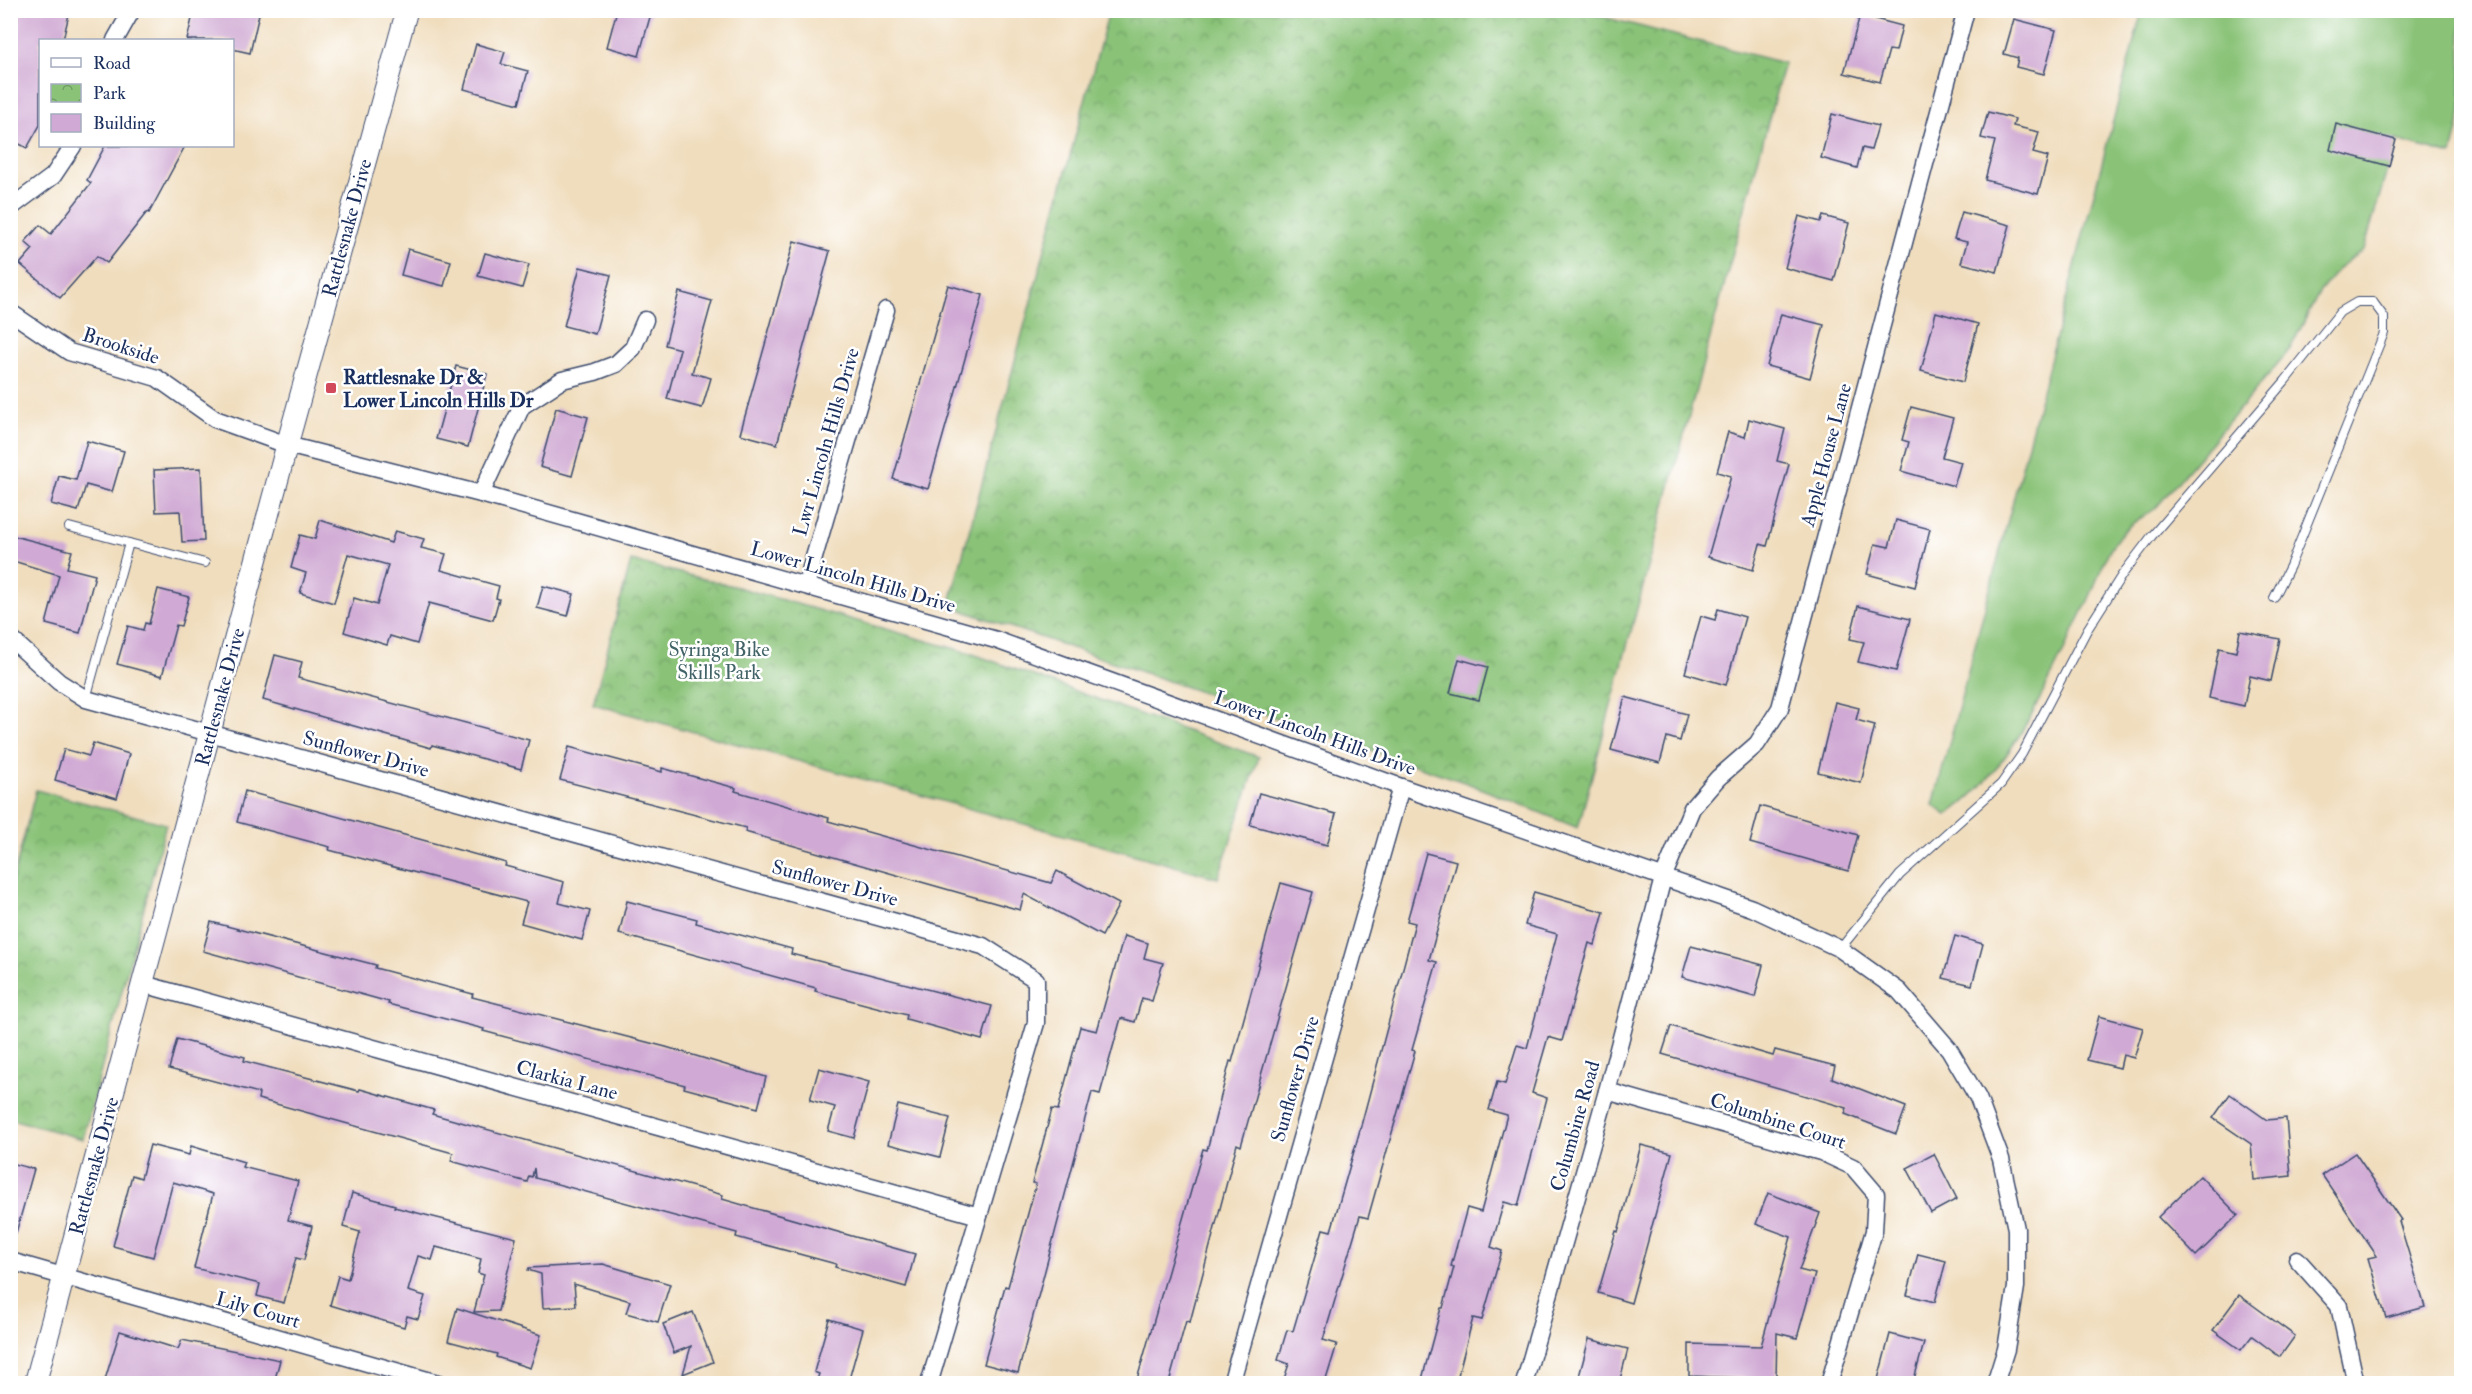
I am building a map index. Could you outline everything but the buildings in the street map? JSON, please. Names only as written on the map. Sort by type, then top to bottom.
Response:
[{"type":"street","points":[[117,39],[132,10]]},
{"type":"street","name":"Rattlesnake Drive","points":[[35,1383],[406,10]]},
{"type":"street","name":"Apple House Lane","points":[[1663,878],[1692,807],[1718,777],[1757,744],[1780,708],[1966,10]]},
{"type":"street","points":[[10,208],[53,176],[72,147]]},
{"type":"street","name":"Lwr Lincoln Hills Drive","points":[[806,585],[886,310]]},
{"type":"street","name":"Brookside","points":[[10,312],[69,352],[157,378],[215,419],[287,445]]},
{"type":"street","points":[[481,494],[522,406],[562,380],[595,372],[615,364],[633,348],[645,320]]},
{"type":"street","name":"Lower Lincoln Hills Drive","points":[[287,445],[481,494],[996,640],[1401,787],[1752,908],[1840,949],[1899,991],[1949,1049],[1978,1098],[2001,1159],[2016,1229],[2016,1287],[2006,1349],[1995,1383]]},
{"type":"street","points":[[10,638],[59,682],[86,699],[210,733]]},
{"type":"street","name":"Sunflower Drive","points":[[210,733],[982,946],[1036,980],[1036,1023],[929,1383]]},
{"type":"street","name":"Sunflower Drive","points":[[1231,1383],[1401,787]]},
{"type":"street","name":"Columbine Road","points":[[1524,1383],[1607,1091],[1663,878]]},
{"type":"street","name":"Clarkia Lane","points":[[143,984],[979,1216]]},
{"type":"street","name":"Columbine Court","points":[[1607,1091],[1821,1152],[1853,1167],[1876,1194],[1874,1231],[1829,1383]]},
{"type":"street","points":[[2297,1259],[2339,1306],[2356,1383]]},
{"type":"street","name":"Lily Court","points":[[10,1261],[441,1383]]},
{"type":"lane","points":[[1840,949],[1900,875],[2001,784],[2022,754],[2086,630],[2122,575],[2151,537],[2285,381],[2340,312],[2357,302],[2373,302],[2384,316],[2384,333],[2290,566],[2274,598]]},
{"type":"lane","points":[[69,527],[205,563]]},
{"type":"lane","points":[[86,699],[129,543]]},
{"type":"green space","points":[[1109,11],[1580,11],[1784,63],[1578,828],[1467,783],[949,606]]},
{"type":"green space","points":[[2142,11],[2461,11],[2461,116],[2452,155],[2396,140],[2364,249],[2339,268],[2319,293],[2290,349],[2155,509],[2128,527],[2115,542],[2045,690],[2012,747],[1992,774],[1971,796],[1947,815],[1933,805]]},
{"type":"green space","name":"Syringa Bike Skills Park","points":[[631,561],[737,587],[970,653],[1259,757],[1218,878],[593,704]]},
{"type":"green space","points":[[36,790],[166,824],[83,1139],[11,1119],[11,886]]},
{"type":"place","name":"Rattlesnake Dr & Lower Lincoln Hills Dr","points":[[331,388]]}]
